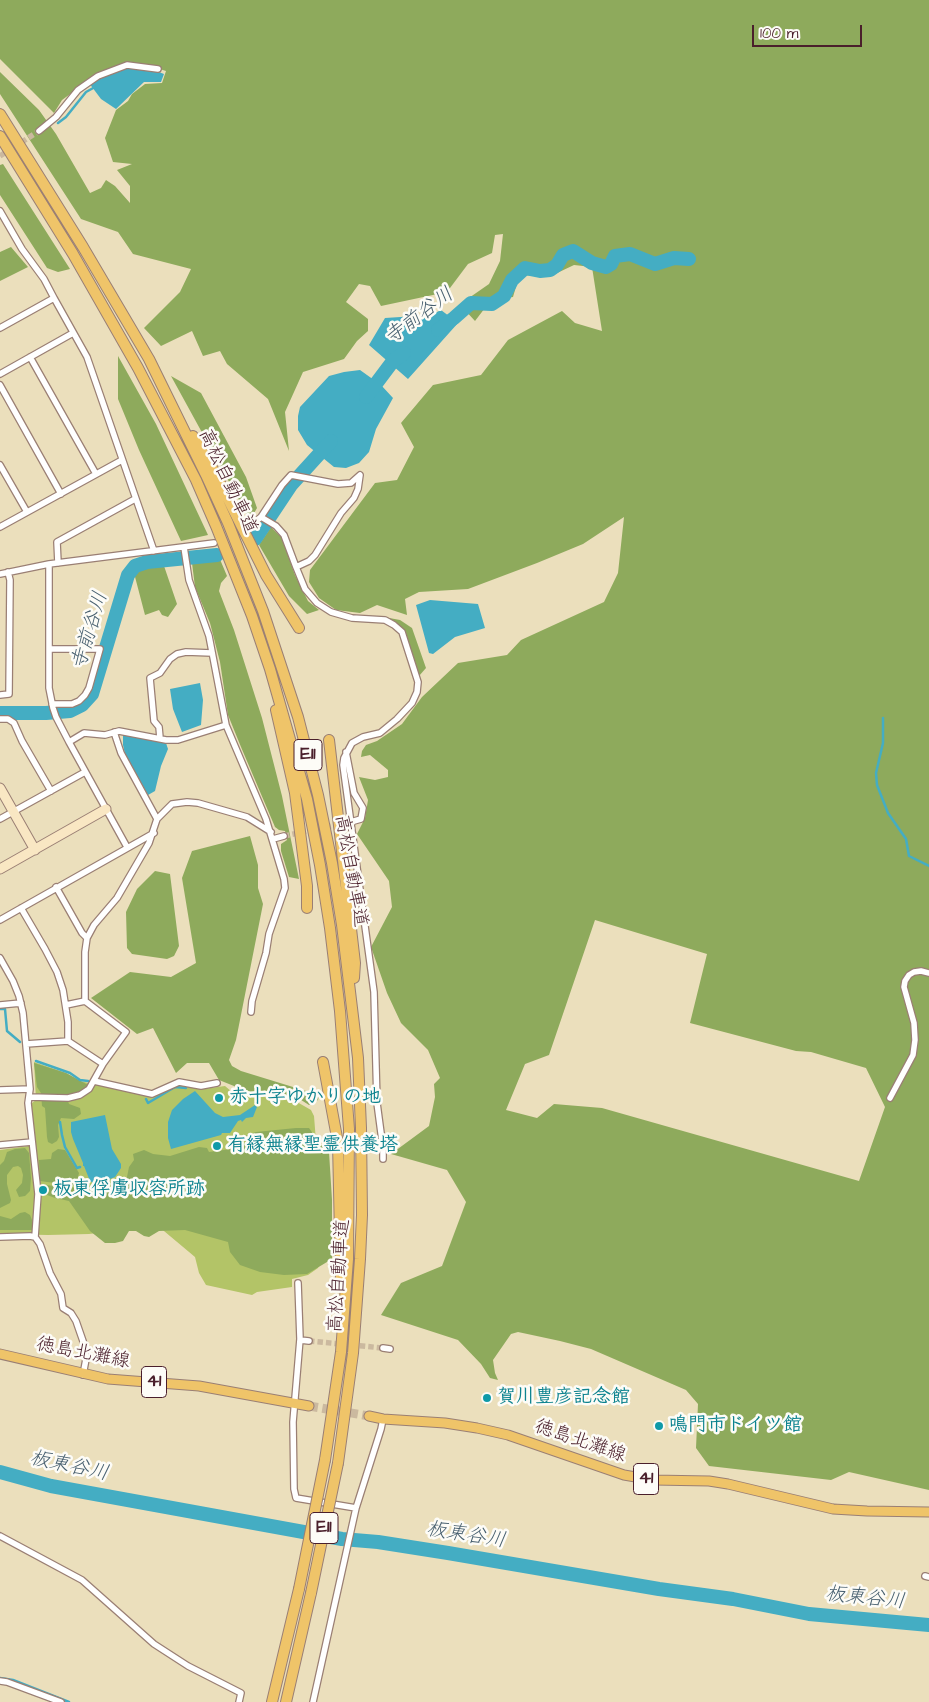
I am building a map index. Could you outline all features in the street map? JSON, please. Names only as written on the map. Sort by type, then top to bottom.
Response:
[{"type":"highway","name":"高松自動車道","points":[[0,114],[83,247],[149,359],[228,522],[264,611],[298,717],[318,795],[340,907],[358,1058],[360,1118],[362,1215],[353,1353],[338,1463],[286,1702]]},
{"type":"highway","name":"高松自動車道","points":[[0,136],[72,254],[138,368],[196,480],[236,571],[270,669],[307,799],[320,865],[340,1010],[349,1130],[348,1259],[341,1352],[325,1460],[299,1589],[272,1702]]},
{"type":"highway","points":[[149,359],[214,471],[266,575],[299,628]]},
{"type":"highway","points":[[270,669],[279,728],[295,793],[307,886],[307,908]]},
{"type":"highway","points":[[329,740],[355,963],[353,1009]]},
{"type":"highway","points":[[323,1062],[338,1143],[341,1352]]},
{"type":"main road","name":"徳島北灘線","points":[[0,1354],[83,1375],[108,1379],[199,1386],[309,1406]]},
{"type":"main road","name":"徳島北灘線","points":[[369,1416],[383,1419],[444,1423],[508,1434],[624,1475],[653,1480],[709,1481],[833,1508],[867,1511],[929,1512]]},
{"type":"street","points":[[39,131],[56,117],[78,90],[98,76],[127,65],[158,69]]},
{"type":"street","points":[[0,211],[22,250],[44,279],[87,356],[154,551]]},
{"type":"street","points":[[0,328],[54,298]]},
{"type":"street","points":[[0,374],[73,333]]},
{"type":"street","points":[[30,357],[96,474]]},
{"type":"street","points":[[0,385],[61,494]]},
{"type":"street","points":[[0,527],[122,460]]},
{"type":"street","points":[[0,465],[27,512]]},
{"type":"street","points":[[250,526],[263,517],[282,485],[291,474],[338,484],[351,483],[360,475],[358,490],[354,498],[341,513],[315,555],[309,561],[296,567]]},
{"type":"street","points":[[58,563],[57,542],[135,498]]},
{"type":"street","points":[[263,517],[284,534],[305,589],[318,603],[331,612],[352,618],[385,620],[402,632],[418,682],[412,703],[398,719],[380,733],[363,737],[352,743],[346,752],[343,765],[374,992],[377,1103],[383,1159]]},
{"type":"street","points":[[0,574],[49,564],[154,551],[184,550],[214,543]]},
{"type":"street","points":[[184,550],[189,580],[209,636],[226,725],[271,832],[285,888],[269,934],[251,1012]]},
{"type":"street","points":[[49,564],[50,688],[56,717],[128,847]]},
{"type":"street","points":[[0,694],[9,694],[10,580],[8,572]]},
{"type":"street","points":[[50,649],[100,649],[89,688],[85,695],[79,701],[72,704],[53,706]]},
{"type":"street","points":[[160,738],[159,727],[154,722],[150,678],[160,673],[170,659],[178,654],[186,652],[212,653]]},
{"type":"street","points":[[0,719],[8,719],[14,723],[22,742],[51,791]]},
{"type":"street","points":[[69,742],[84,733],[106,735],[118,731],[178,740],[226,725]]},
{"type":"street","points":[[84,1001],[87,938],[94,925],[117,898],[154,833],[157,819],[121,753],[114,732]]},
{"type":"street","points":[[346,752],[354,793],[363,808],[361,819],[354,821]]},
{"type":"street","points":[[0,819],[85,772]]},
{"type":"street","points":[[0,788],[34,850]]},
{"type":"street","points":[[157,819],[172,804],[198,803],[247,817],[271,832]]},
{"type":"street","points":[[0,869],[106,809]]},
{"type":"street","points":[[0,920],[154,833]]},
{"type":"street","points":[[273,839],[284,836]]},
{"type":"street","points":[[56,888],[82,933],[87,938]]},
{"type":"street","points":[[21,908],[56,972],[66,1005],[68,1040]]},
{"type":"street","points":[[0,958],[13,981],[21,1003],[26,1044],[30,1089],[28,1103],[38,1198],[34,1238],[42,1248],[50,1273],[61,1294],[62,1308],[71,1313],[76,1321],[84,1344],[86,1359],[83,1375]]},
{"type":"street","points":[[890,1098],[913,1055],[914,1024],[904,987],[905,981],[914,972],[929,973]]},
{"type":"street","points":[[28,1098],[68,1098],[80,1095],[89,1089],[103,1064],[126,1032],[84,1001],[66,1005]]},
{"type":"street","points":[[0,1005],[21,1003]]},
{"type":"street","points":[[26,1044],[68,1040],[103,1064]]},
{"type":"street","points":[[94,1081],[152,1094],[179,1082],[201,1086],[217,1083]]},
{"type":"street","points":[[0,1090],[30,1089]]},
{"type":"street","points":[[0,1145],[32,1142]]},
{"type":"street","points":[[0,1236],[34,1238]]},
{"type":"street","points":[[298,1283],[300,1340],[293,1422],[294,1489],[296,1498],[355,1510]]},
{"type":"street","points":[[300,1340],[309,1341]]},
{"type":"street","points":[[383,1348],[390,1349]]},
{"type":"street","points":[[313,1702],[355,1510],[383,1419]]},
{"type":"street","points":[[0,1536],[82,1580],[154,1644],[188,1666],[241,1693],[239,1702]]},
{"type":"street","points":[[0,1682],[7,1682],[61,1702]]},
{"type":"green space","points":[[0,0],[929,0],[929,1490],[849,1472],[831,1480],[709,1466],[696,1448],[698,1404],[686,1390],[591,1349],[518,1332],[511,1334],[493,1360],[498,1380],[490,1378],[481,1364],[458,1340],[381,1315],[401,1283],[442,1266],[466,1202],[447,1170],[391,1154],[429,1126],[435,1097],[434,1084],[440,1078],[428,1050],[401,1023],[387,993],[371,947],[392,907],[389,881],[357,834],[365,818],[368,800],[359,777],[375,780],[388,777],[388,770],[370,755],[361,757],[362,751],[366,745],[377,741],[402,724],[422,697],[458,663],[507,655],[521,640],[604,602],[618,573],[624,517],[583,544],[468,589],[419,592],[405,599],[407,615],[377,605],[360,613],[336,610],[319,598],[309,582],[310,570],[375,483],[397,480],[414,447],[401,423],[433,385],[481,375],[508,340],[562,311],[575,323],[602,331],[592,267],[574,265],[555,274],[519,276],[513,297],[497,299],[488,304],[475,321],[463,308],[466,300],[489,284],[500,261],[503,234],[495,235],[492,253],[468,264],[447,292],[381,306],[370,286],[359,284],[346,302],[368,319],[368,331],[357,341],[344,359],[303,372],[285,412],[289,451],[268,399],[227,364],[220,351],[203,356],[192,331],[161,346],[144,328],[180,292],[191,269],[133,254],[118,232],[81,219],[0,94],[0,72],[39,110],[56,134],[90,193],[101,188],[106,180],[115,186],[130,203],[130,186],[117,170],[132,164],[113,162],[105,138],[116,110],[145,84],[162,83],[166,71],[147,65],[96,75],[62,100],[54,113],[0,59]],"holes":[[[595,920],[707,954],[690,1023],[796,1051],[811,1052],[866,1068],[885,1107],[859,1181],[602,1108],[554,1104],[537,1118],[506,1110],[525,1064],[549,1055]]]},
{"type":"green space","points":[[3,164],[70,269],[58,272],[47,268],[0,195],[0,165]]},
{"type":"green space","points":[[11,247],[28,267],[0,281],[0,252]]},
{"type":"green space","points":[[118,356],[156,424],[208,535],[181,541],[118,399]]},
{"type":"green space","points":[[171,376],[201,393],[246,477],[257,508],[250,520]]},
{"type":"green space","points":[[271,527],[282,538],[295,575],[308,601],[319,610],[307,614],[289,596],[259,545]]},
{"type":"green space","points":[[219,557],[227,576],[221,583],[219,591],[234,630],[262,718],[282,796],[299,879],[289,877],[281,851],[281,844],[287,840],[285,831],[275,827],[228,715],[220,662],[210,623],[195,587],[192,563]]},
{"type":"green space","points":[[163,563],[177,604],[168,617],[162,615],[159,610],[145,615],[134,573],[140,567]]},
{"type":"green space","points":[[384,617],[400,620],[412,628],[426,668],[419,676],[405,632],[397,623]]},
{"type":"green space","points":[[250,836],[258,865],[258,888],[263,904],[236,1040],[229,1060],[232,1066],[241,1071],[319,1095],[318,1100],[309,1105],[298,1098],[249,1092],[219,1080],[209,1063],[187,1063],[176,1073],[153,1028],[137,1034],[91,998],[130,972],[171,977],[196,963],[182,878],[192,851]]},
{"type":"green space","points":[[155,871],[170,874],[179,946],[174,956],[167,959],[132,954],[127,948],[126,912],[137,889]]},
{"type":"green space","points":[[34,1062],[66,1073],[80,1081],[150,1097],[179,1084],[203,1089],[225,1086],[241,1096],[265,1096],[297,1102],[311,1110],[314,1116],[319,1180],[321,1260],[318,1268],[308,1275],[292,1279],[292,1287],[257,1292],[252,1295],[206,1285],[199,1273],[195,1257],[158,1226],[89,1234],[0,1234],[0,1150],[36,1145],[31,1108],[32,1103],[36,1100]]},
{"type":"green space","points":[[34,1063],[66,1073],[88,1085],[87,1088],[76,1093],[68,1101],[69,1104],[80,1108],[81,1114],[74,1119],[61,1118],[58,1125],[59,1137],[52,1144],[48,1142],[45,1108],[42,1106],[41,1093],[37,1087]]},
{"type":"green space","points":[[309,1128],[321,1145],[329,1152],[332,1200],[332,1259],[307,1274],[284,1275],[260,1272],[240,1265],[230,1252],[228,1242],[185,1230],[159,1231],[149,1237],[136,1231],[129,1231],[123,1241],[105,1243],[90,1231],[69,1201],[55,1198],[41,1191],[45,1185],[89,1189],[119,1189],[126,1182],[129,1167],[134,1160],[133,1154],[144,1150],[153,1154],[170,1156],[199,1147],[207,1148],[209,1152],[231,1149],[246,1142],[245,1136],[256,1132]]},
{"type":"green space","points":[[25,1148],[29,1153],[30,1191],[25,1196],[19,1197],[16,1190],[22,1183],[23,1175],[21,1168],[18,1166],[13,1167],[7,1175],[11,1200],[10,1203],[0,1208],[0,1165],[4,1161],[7,1152]]},
{"type":"green space","points":[[58,1149],[65,1150],[79,1173],[76,1186],[40,1181],[39,1160],[51,1159],[52,1153]]},
{"type":"green space","points":[[25,1212],[30,1215],[32,1220],[32,1230],[0,1230],[0,1216],[11,1219]]},
{"type":"water","points":[[126,67],[151,69],[164,74],[161,82],[144,82],[116,109],[101,99],[89,83],[107,73]]},
{"type":"water","points":[[441,310],[458,323],[408,379],[369,345],[385,318],[431,315]]},
{"type":"water","points":[[360,370],[381,385],[393,398],[376,429],[369,452],[359,463],[346,468],[334,467],[307,445],[298,430],[300,407],[329,376]]},
{"type":"water","points":[[430,600],[478,604],[485,628],[455,637],[433,654],[429,653],[416,605]]},
{"type":"water","points":[[200,683],[203,700],[201,725],[182,732],[173,709],[170,689]]},
{"type":"water","points":[[123,735],[166,743],[168,749],[161,766],[155,791],[148,795],[125,754]]},
{"type":"water","points":[[195,1091],[215,1113],[223,1117],[240,1115],[255,1105],[257,1107],[253,1117],[246,1118],[242,1122],[241,1120],[238,1121],[230,1133],[222,1133],[221,1135],[171,1149],[168,1138],[168,1122],[172,1110]]},
{"type":"water","points":[[105,1115],[112,1149],[121,1164],[121,1168],[115,1177],[97,1184],[90,1181],[83,1166],[71,1132],[71,1122]]},
{"type":"waterway","points":[[58,123],[66,117],[86,92],[95,87]]},
{"type":"waterway","name":"寺前谷川","points":[[438,330],[471,303],[492,304],[504,296],[512,280],[525,268],[540,271],[550,270],[557,265],[563,255],[573,251],[592,263],[606,267],[611,264],[615,256],[630,254],[655,264],[674,258],[689,259]]},
{"type":"waterway","name":"寺前谷川","points":[[366,397],[393,361],[404,353]]},
{"type":"waterway","name":"寺前谷川","points":[[255,539],[291,485],[331,441]]},
{"type":"waterway","name":"寺前谷川","points":[[0,713],[70,711],[82,705],[92,694],[128,575],[135,566],[147,562],[217,555]]},
{"type":"waterway","points":[[883,718],[883,743],[876,773],[877,785],[888,813],[906,839],[909,856],[929,866]]},
{"type":"waterway","points":[[0,1009],[5,1009],[7,1031],[20,1042]]},
{"type":"waterway","points":[[36,1061],[70,1073],[80,1080],[88,1081]]},
{"type":"waterway","points":[[146,1099],[148,1103],[175,1087],[186,1088]]},
{"type":"waterway","points":[[60,1122],[65,1147],[77,1168],[80,1167]]},
{"type":"waterway","name":"板東谷川","points":[[0,1472],[51,1486],[342,1539],[378,1542],[448,1553],[659,1589],[733,1599],[809,1614],[929,1625]]},
{"type":"waterway","points":[[0,1678],[13,1680],[69,1702]]},
{"type":"tunnel","points":[[0,156],[39,131]]},
{"type":"tunnel","points":[[284,836],[354,821]]},
{"type":"tunnel","points":[[309,1341],[383,1348]]},
{"type":"tunnel","points":[[309,1406],[369,1416]]},
{"type":"place","name":"赤十字ゆかりの地","points":[[219,1098]]},
{"type":"place","name":"有縁無縁聖霊供養塔","points":[[217,1146]]},
{"type":"place","name":"板東俘虜収容所跡","points":[[43,1190]]},
{"type":"place","name":"賀川豊彦記念館","points":[[487,1398]]},
{"type":"place","name":"鳴門市ドイツ館","points":[[659,1426]]}]
